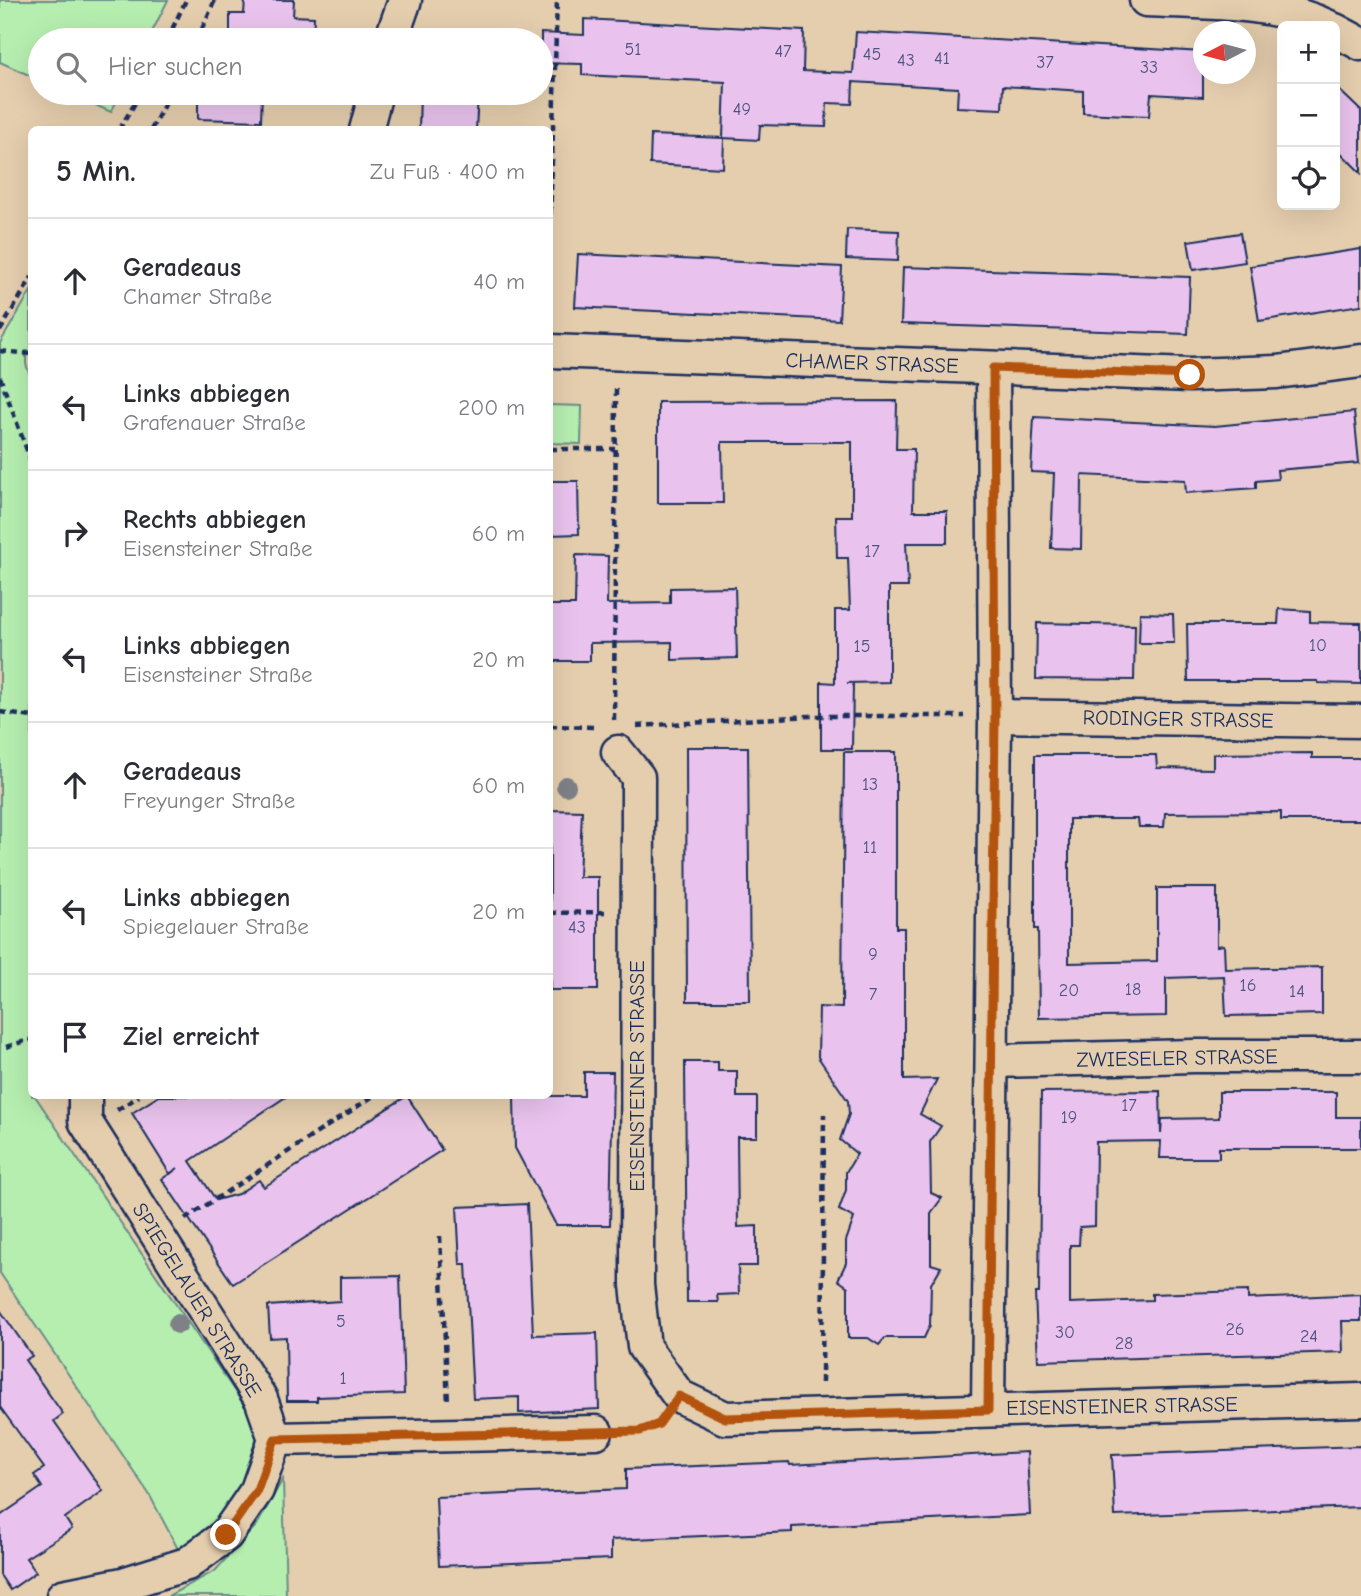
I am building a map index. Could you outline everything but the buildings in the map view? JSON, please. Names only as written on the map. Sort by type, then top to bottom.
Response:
[{"type":"street","points":[[395,28],[405,0]]},
{"type":"street","points":[[1146,0],[1253,5],[1305,16],[1316,21]]},
{"type":"street","points":[[1340,33],[1361,44]]},
{"type":"street","points":[[367,126],[373,105]]},
{"type":"street","name":"CHAMER STRASSE","points":[[553,351],[1227,375],[1277,372],[1361,361]]},
{"type":"street","points":[[988,1410],[995,716],[993,368]]},
{"type":"street","name":"RODINGER STRASSE","points":[[995,716],[1361,720]]},
{"type":"street","name":"EISENSTEINER STRASSE","points":[[620,735],[638,777],[637,1285],[644,1347],[679,1396],[725,1418],[1361,1400]]},
{"type":"street","name":"ZWIESELER STRASSE","points":[[993,1061],[1194,1056],[1361,1056]]},
{"type":"street","name":"SPIEGELAUER STRASSE","points":[[85,1099],[85,1121],[261,1399],[275,1439]]},
{"type":"street","points":[[63,1596],[123,1584],[187,1564],[226,1535],[257,1490],[275,1439],[596,1432]]},
{"type":"path","points":[[173,28],[186,0]]},
{"type":"path","points":[[202,28],[215,0]]},
{"type":"path","points":[[553,129],[557,0]]},
{"type":"path","points":[[121,126],[134,105]]},
{"type":"path","points":[[153,126],[164,105]]},
{"type":"path","points":[[0,331],[28,284]]},
{"type":"path","points":[[0,351],[28,354]]},
{"type":"path","points":[[617,353],[615,449],[620,735],[811,716],[995,716]]},
{"type":"path","points":[[0,377],[28,453]]},
{"type":"path","points":[[553,449],[615,449]]},
{"type":"path","points":[[0,712],[28,716]]},
{"type":"path","points":[[553,913],[638,912]]},
{"type":"path","points":[[6,1047],[28,1041]]},
{"type":"path","points":[[158,1236],[369,1099]]},
{"type":"path","points":[[821,1416],[824,1114]]},
{"type":"path","points":[[440,1236],[449,1435]]},
{"type":"path","points":[[596,1432],[640,1431],[659,1424],[679,1396]]},
{"type":"green space","points":[[0,0],[168,0],[154,28],[28,28],[28,75],[0,62]]},
{"type":"green space","points":[[95,105],[115,105],[111,112]]},
{"type":"green space","points":[[28,296],[28,1099],[37,1099],[255,1425],[256,1437],[251,1465],[237,1498],[217,1519],[178,1549],[149,1494],[0,1273],[0,343]]},
{"type":"green space","points":[[553,405],[582,406],[581,444],[553,443]]},
{"type":"green space","points":[[283,1479],[286,1596],[168,1596],[215,1571],[257,1525]]},
{"type":"route","points":[[226,1535],[257,1490],[275,1439],[640,1431],[659,1424],[679,1396],[725,1418],[988,1410],[995,716],[993,368],[1190,375]]}]
